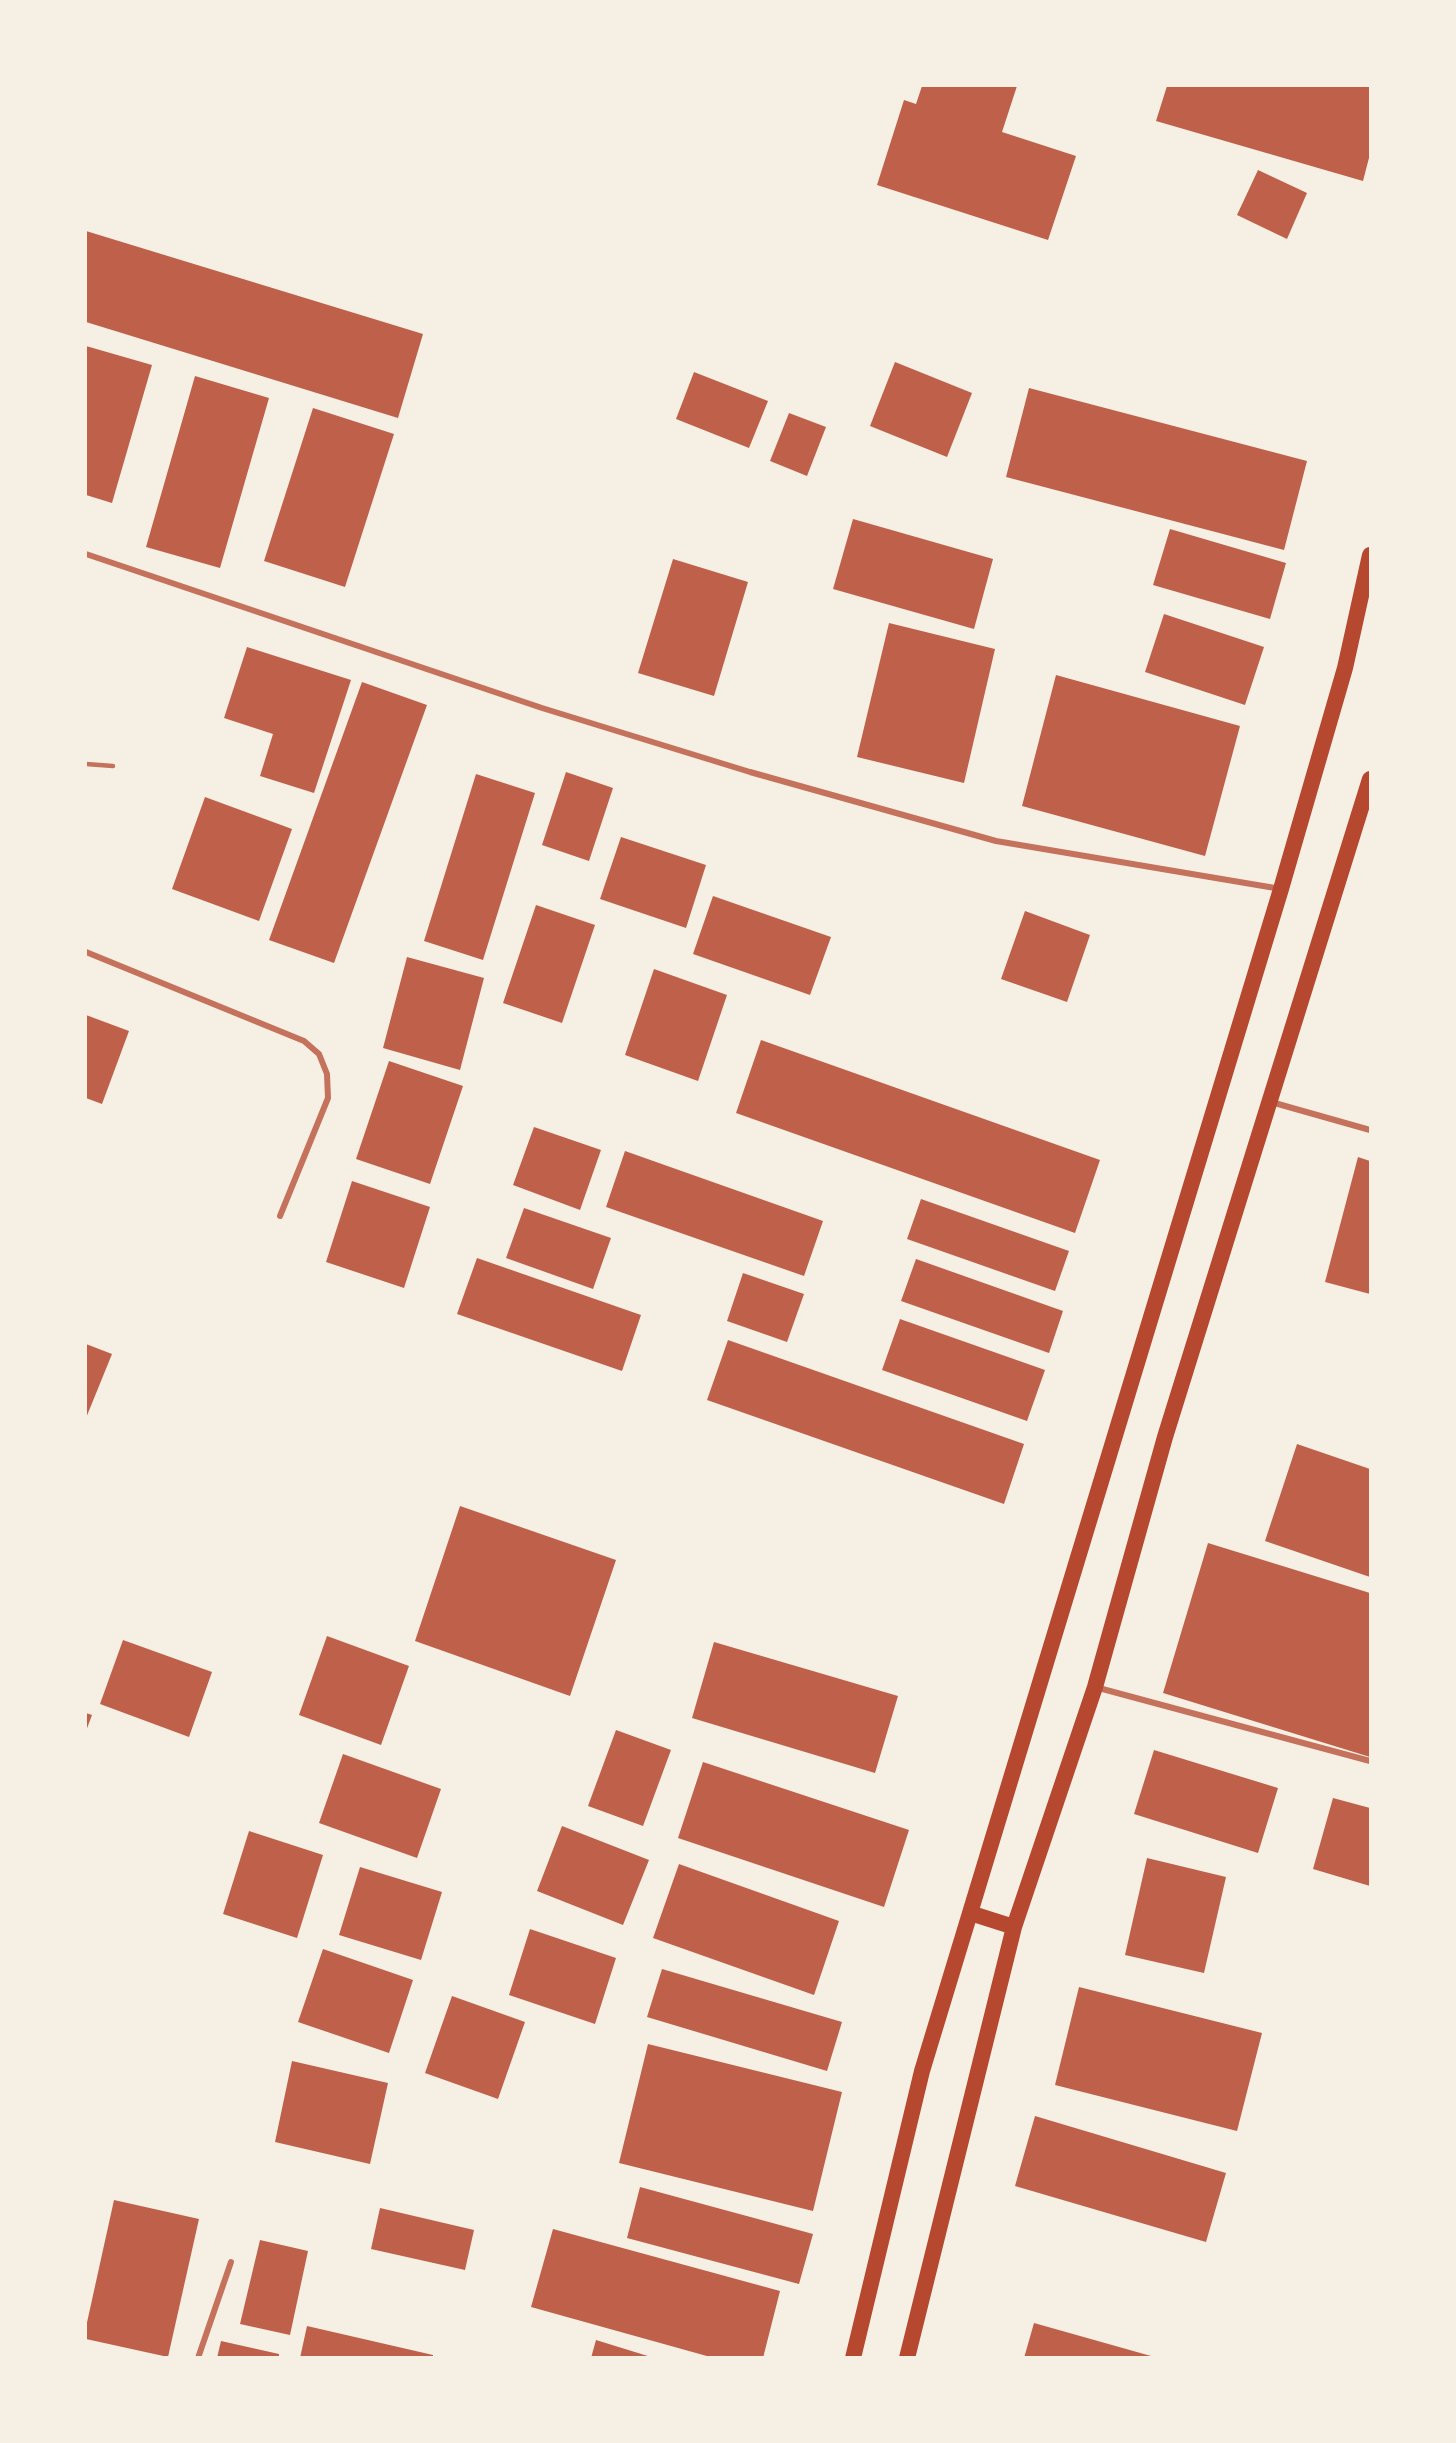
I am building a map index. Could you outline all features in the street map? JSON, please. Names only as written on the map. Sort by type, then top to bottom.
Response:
[{"type":"highway","points":[[853,2358],[922,2071],[1281,889],[1345,668],[1371,555]]},
{"type":"highway","points":[[907,2358],[1014,1927],[1095,1687],[1165,1437],[1371,779]]},
{"type":"highway","points":[[970,1913],[1014,1927]]},
{"type":"street","points":[[86,554],[542,708],[750,772],[996,841],[1281,889]]},
{"type":"street","points":[[86,952],[304,1041],[319,1054],[327,1074],[328,1098],[280,1216]]},
{"type":"street","points":[[1271,1102],[1371,1130]]},
{"type":"street","points":[[1095,1687],[1371,1761]]},
{"type":"street","points":[[198,2358],[231,2262]]},
{"type":"lane","points":[[86,764],[113,766]]},
{"type":"building","points":[[922,86],[1017,86],[1002,132],[1076,156],[1048,240],[877,185],[904,100],[916,104]]},
{"type":"building","points":[[1167,86],[1370,86],[1370,154],[1363,181],[1156,121]]},
{"type":"building","points":[[1258,170],[1307,193],[1287,239],[1237,215]]},
{"type":"building","points":[[86,231],[423,334],[398,418],[86,322]]},
{"type":"building","points":[[86,346],[152,365],[112,503],[86,495]]},
{"type":"building","points":[[895,362],[972,393],[947,457],[870,426]]},
{"type":"building","points":[[694,372],[768,401],[749,448],[676,419]]},
{"type":"building","points":[[195,376],[269,398],[220,568],[146,547]]},
{"type":"building","points":[[1029,388],[1307,461],[1284,550],[1006,477]]},
{"type":"building","points":[[313,408],[394,434],[345,587],[264,561]]},
{"type":"building","points":[[789,413],[826,427],[807,476],[770,461]]},
{"type":"building","points":[[853,519],[993,559],[974,629],[833,589]]},
{"type":"building","points":[[1170,529],[1286,563],[1270,619],[1153,585]]},
{"type":"building","points":[[673,559],[748,582],[714,696],[638,673]]},
{"type":"building","points":[[1164,614],[1264,647],[1245,705],[1145,672]]},
{"type":"building","points":[[889,623],[995,649],[964,783],[857,757]]},
{"type":"building","points":[[247,647],[351,680],[314,793],[260,776],[273,734],[224,718]]},
{"type":"building","points":[[1056,675],[1240,726],[1205,856],[1022,806]]},
{"type":"building","points":[[362,682],[427,705],[334,963],[269,940]]},
{"type":"building","points":[[566,772],[613,788],[589,861],[542,845]]},
{"type":"building","points":[[476,774],[535,793],[483,960],[424,941]]},
{"type":"building","points":[[205,797],[292,829],[259,921],[172,889]]},
{"type":"building","points":[[621,837],[706,865],[686,928],[600,899]]},
{"type":"building","points":[[713,896],[831,937],[810,995],[693,954]]},
{"type":"building","points":[[536,905],[595,925],[562,1023],[503,1003]]},
{"type":"building","points":[[1025,911],[1090,935],[1067,1002],[1001,979]]},
{"type":"building","points":[[407,957],[484,978],[460,1070],[383,1048]]},
{"type":"building","points":[[654,969],[727,995],[698,1081],[625,1055]]},
{"type":"building","points":[[86,1015],[129,1031],[102,1104],[86,1098]]},
{"type":"building","points":[[761,1040],[1100,1160],[1075,1233],[736,1113]]},
{"type":"building","points":[[389,1061],[463,1086],[430,1184],[356,1159]]},
{"type":"building","points":[[534,1127],[601,1150],[580,1210],[513,1185]]},
{"type":"building","points":[[625,1151],[823,1221],[804,1276],[606,1207]]},
{"type":"building","points":[[1358,1157],[1370,1161],[1370,1294],[1325,1282]]},
{"type":"building","points":[[352,1181],[430,1207],[404,1288],[326,1262]]},
{"type":"building","points":[[921,1199],[1069,1251],[1055,1291],[907,1239]]},
{"type":"building","points":[[524,1208],[611,1238],[593,1289],[506,1258]]},
{"type":"building","points":[[477,1258],[641,1315],[622,1371],[457,1314]]},
{"type":"building","points":[[916,1259],[1063,1311],[1049,1353],[901,1301]]},
{"type":"building","points":[[743,1273],[804,1294],[787,1342],[727,1321]]},
{"type":"building","points":[[900,1319],[1045,1370],[1027,1421],[882,1370]]},
{"type":"building","points":[[728,1340],[1024,1444],[1004,1504],[707,1400]]},
{"type":"building","points":[[86,1344],[112,1354],[86,1418]]},
{"type":"building","points":[[1297,1444],[1370,1469],[1370,1577],[1265,1541]]},
{"type":"building","points":[[460,1506],[616,1560],[570,1696],[415,1641]]},
{"type":"building","points":[[1208,1543],[1370,1593],[1370,1757],[1163,1693]]},
{"type":"building","points":[[327,1636],[409,1666],[381,1745],[299,1715]]},
{"type":"building","points":[[123,1640],[212,1672],[189,1737],[100,1704]]},
{"type":"building","points":[[714,1642],[898,1696],[875,1773],[692,1718]]},
{"type":"building","points":[[86,1713],[92,1715],[86,1731]]},
{"type":"building","points":[[616,1730],[671,1750],[643,1826],[588,1806]]},
{"type":"building","points":[[1154,1750],[1278,1788],[1258,1853],[1134,1814]]},
{"type":"building","points":[[343,1754],[441,1789],[417,1858],[319,1823]]},
{"type":"building","points":[[703,1762],[909,1830],[884,1907],[678,1838]]},
{"type":"building","points":[[1333,1798],[1370,1808],[1370,1886],[1313,1869]]},
{"type":"building","points":[[562,1826],[649,1860],[623,1925],[537,1891]]},
{"type":"building","points":[[249,1831],[323,1855],[297,1938],[223,1914]]},
{"type":"building","points":[[1147,1858],[1226,1877],[1204,1973],[1125,1955]]},
{"type":"building","points":[[679,1864],[839,1921],[814,1995],[653,1938]]},
{"type":"building","points":[[360,1867],[442,1892],[421,1960],[339,1935]]},
{"type":"building","points":[[530,1929],[616,1958],[595,2024],[509,1995]]},
{"type":"building","points":[[323,1949],[413,1980],[389,2053],[298,2022]]},
{"type":"building","points":[[662,1969],[842,2022],[827,2071],[647,2017]]},
{"type":"building","points":[[1079,1987],[1262,2033],[1237,2131],[1055,2085]]},
{"type":"building","points":[[452,1996],[525,2022],[498,2099],[425,2073]]},
{"type":"building","points":[[648,2044],[842,2092],[813,2211],[619,2163]]},
{"type":"building","points":[[292,2061],[388,2083],[370,2164],[275,2142]]},
{"type":"building","points":[[1035,2116],[1226,2173],[1206,2242],[1015,2186]]},
{"type":"building","points":[[640,2187],[813,2234],[799,2284],[627,2238]]},
{"type":"building","points":[[114,2200],[199,2219],[168,2357],[86,2339],[86,2327]]},
{"type":"building","points":[[380,2208],[474,2230],[465,2270],[371,2249]]},
{"type":"building","points":[[553,2229],[780,2291],[763,2358],[714,2358],[531,2307]]},
{"type":"building","points":[[260,2240],[308,2251],[290,2335],[240,2324]]},
{"type":"building","points":[[1034,2323],[1151,2356],[1151,2358],[1024,2358]]},
{"type":"building","points":[[307,2326],[433,2355],[433,2358],[300,2358]]},
{"type":"building","points":[[596,2340],[651,2357],[651,2358],[591,2358]]},
{"type":"building","points":[[221,2341],[279,2354],[279,2358],[217,2358]]}]
